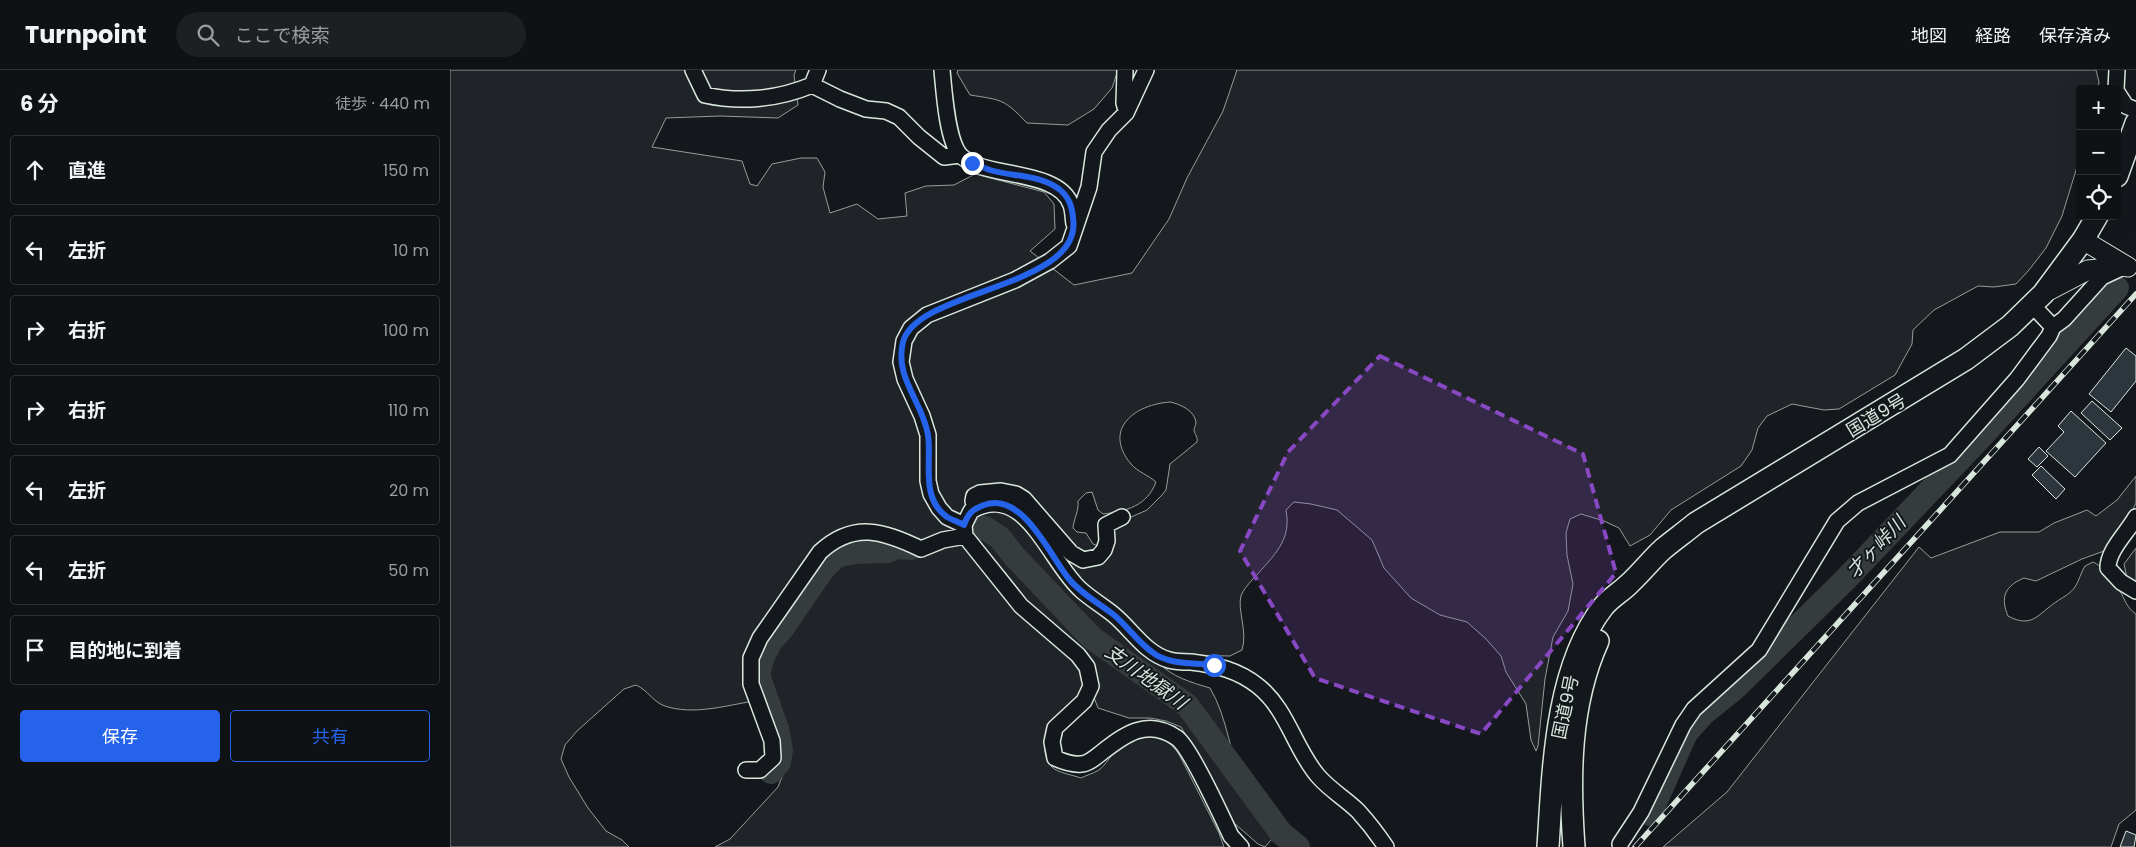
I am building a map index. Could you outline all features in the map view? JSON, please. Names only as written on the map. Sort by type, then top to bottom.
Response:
[{"type":"highway","points":[[2117,175],[2136,123]]},
{"type":"highway","name":"国道9号","points":[[1548,847],[1555,753],[1563,703],[1574,664],[1592,624],[1604,605],[1628,586],[1664,549],[1696,523],[1966,359],[2010,326],[2037,299],[2083,240],[2095,220]]},
{"type":"highway","name":"国道9号","points":[[1574,847],[1572,756],[1578,700],[1594,650],[1611,612],[1628,586]]},
{"type":"main road","points":[[2083,240],[2131,268]]},
{"type":"main road","points":[[2037,299],[2088,270],[2131,268]]},
{"type":"street","points":[[693,70],[705,95],[721,98],[770,98],[790,94],[812,85],[818,70]]},
{"type":"street","points":[[942,70],[946,112],[953,140],[960,155]]},
{"type":"street","points":[[1125,70],[1124,103],[1126,111]]},
{"type":"street","points":[[1146,70],[1126,111],[1109,130],[1094,152],[1089,187],[1074,225],[1069,246],[1050,261],[1015,280],[927,315],[911,328],[904,341],[901,362],[905,379],[922,416],[928,436],[928,481],[931,494],[939,508],[965,531],[1021,606],[1078,656],[1087,667],[1091,686],[1084,701],[1055,728],[1052,742],[1056,758],[1066,764],[1083,765],[1128,733],[1138,730],[1151,728],[1178,738],[1188,751],[1231,836],[1241,847]]},
{"type":"street","points":[[2117,70],[2117,85]]},
{"type":"street","points":[[812,85],[866,109],[886,111],[899,117],[944,157],[960,155],[990,170],[1042,180],[1060,190],[1071,204],[1074,225]]},
{"type":"street","points":[[2121,97],[2126,106],[2136,110]]},
{"type":"street","points":[[1620,844],[1641,812],[1683,725],[1694,709],[1759,650],[1837,520],[1858,503],[1950,455],[2017,379],[2049,336],[2053,327],[2064,319],[2102,277],[2131,268]]},
{"type":"street","points":[[2037,299],[2053,327]]},
{"type":"street","points":[[976,508],[973,501],[974,496],[980,493],[1002,491],[1016,494],[1024,499],[1071,553],[1084,560],[1098,557],[1101,554],[1107,545],[1106,525],[1122,518]]},
{"type":"street","points":[[965,531],[971,511],[988,504],[1008,505],[1017,510],[1034,528],[1070,580],[1114,616],[1152,653],[1169,660],[1228,669],[1239,673],[1258,686],[1283,714],[1308,762],[1319,778],[1358,811],[1386,847]]},
{"type":"street","points":[[2136,517],[2108,558],[2108,568],[2122,582],[2136,591]]},
{"type":"street","points":[[746,770],[760,770],[773,758],[772,741],[751,684],[750,658],[760,638],[820,552],[830,542],[846,534],[876,532],[898,538],[921,549],[965,531]]},
{"type":"highlighted area","points":[[1380,356],[1583,454],[1616,573],[1481,734],[1315,678],[1240,551],[1288,452]]},
{"type":"shaded area","points":[[450,70],[796,70],[794,75],[798,105],[778,118],[720,116],[666,118],[652,147],[742,161],[750,184],[757,186],[772,164],[801,158],[817,158],[825,172],[823,187],[830,213],[857,204],[878,219],[907,216],[905,193],[926,186],[954,185],[975,174],[1044,192],[1054,204],[1055,229],[1030,251],[1074,285],[1132,273],[1169,219],[1187,178],[1223,111],[1237,70],[2096,70],[2099,85],[2076,85],[2076,170],[2062,216],[2046,248],[2016,284],[1994,287],[1978,286],[1934,310],[1913,330],[1912,344],[1895,375],[1839,409],[1824,410],[1792,404],[1767,416],[1758,428],[1752,450],[1741,466],[1671,510],[1650,535],[1630,546],[1619,528],[1604,521],[1581,514],[1570,519],[1566,533],[1567,555],[1573,584],[1568,611],[1553,637],[1545,679],[1536,751],[1531,740],[1526,704],[1506,672],[1501,656],[1486,639],[1467,622],[1440,615],[1411,598],[1384,568],[1372,540],[1337,510],[1294,502],[1286,510],[1286,531],[1280,547],[1243,591],[1241,596],[1240,607],[1244,636],[1242,650],[1230,656],[1182,655],[1158,662],[1175,675],[1210,688],[1221,712],[1245,789],[1268,823],[1272,839],[1265,847],[1258,844],[1234,823],[1208,772],[1181,727],[1166,721],[1150,718],[1129,718],[1098,708],[1093,695],[1067,709],[1050,724],[1045,737],[1048,763],[1055,769],[1081,778],[1099,770],[1112,755],[1130,742],[1148,736],[1164,739],[1180,756],[1219,833],[1224,847],[715,847],[730,839],[778,787],[787,764],[789,750],[775,704],[769,699],[719,708],[680,709],[663,705],[636,685],[624,689],[577,731],[565,745],[561,759],[569,777],[588,808],[606,831],[622,840],[629,847],[450,847]],"holes":[[[1171,402],[1183,406],[1195,418],[1194,430],[1197,442],[1170,464],[1166,490],[1147,510],[1122,521],[1098,546],[1093,544],[1086,533],[1077,532],[1073,528],[1078,501],[1086,493],[1092,492],[1098,510],[1103,514],[1128,509],[1142,502],[1156,482],[1131,464],[1123,451],[1120,440],[1121,430],[1135,413],[1145,408]]]},
{"type":"shaded area","points":[[958,70],[1118,70],[1112,88],[1094,109],[1068,125],[1027,123],[1013,109],[1002,102],[970,95],[957,73]]},
{"type":"shaded area","points":[[2136,476],[2136,503],[2128,520],[2113,543],[2104,551],[2082,559],[2036,581],[2024,578],[2018,581],[2008,589],[2004,603],[2008,616],[2016,620],[2023,621],[2034,618],[2071,592],[2085,566],[2093,562],[2105,570],[2112,578],[2128,606],[2136,614],[2136,810],[2119,824],[2111,847],[1663,847],[1727,792],[1919,547],[1931,558],[2000,532],[2039,532],[2054,523],[2087,510],[2096,516],[2117,500]]},
{"type":"shaded area","points":[[2136,548],[2136,585],[2127,578],[2124,564]]},
{"type":"building","points":[[2126,348],[2136,356],[2136,381],[2111,412],[2089,394]]},
{"type":"building","points":[[2092,401],[2122,428],[2110,440],[2081,413]]},
{"type":"building","points":[[2071,411],[2106,443],[2075,477],[2046,451],[2064,432],[2058,426]]},
{"type":"building","points":[[2039,447],[2048,456],[2037,467],[2028,459]]},
{"type":"building","points":[[2041,466],[2065,489],[2056,499],[2032,475]]},
{"type":"building","points":[[2126,831],[2136,835],[2134,847],[2120,847]]},
{"type":"waterway","name":"才ヶ峠川","points":[[1650,814],[1686,733],[1703,714],[1734,689],[1845,580],[1980,438],[2117,288]]},
{"type":"waterway","name":"支川地獄川","points":[[975,529],[985,528],[1000,538],[1014,556],[1092,638],[1187,705],[1281,833],[1298,847]]},
{"type":"waterway","name":"支川地獄川","points":[[771,772],[779,762],[781,750],[777,729],[758,675],[762,659],[771,641],[782,629],[823,569],[836,556],[854,552],[887,551],[897,547],[912,548]]},
{"type":"railway","points":[[1635,847],[2136,294]]},
{"type":"route","points":[[972,163],[990,170],[1042,180],[1060,190],[1071,204],[1074,225],[1069,246],[1050,261],[1015,280],[927,315],[911,328],[904,341],[901,362],[905,379],[922,416],[928,436],[928,481],[931,494],[947,517],[964,525],[971,511],[982,505],[993,503],[1011,506],[1034,528],[1070,580],[1114,616],[1152,653],[1169,660],[1214,665]]}]
